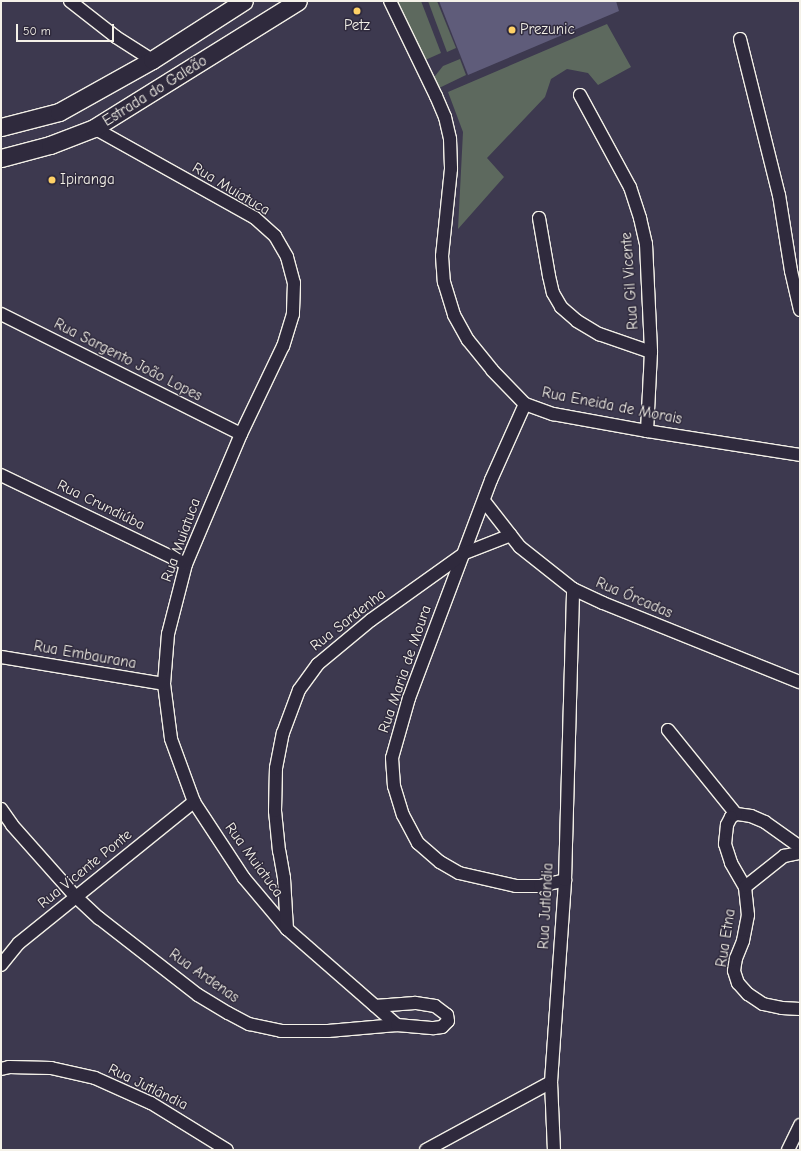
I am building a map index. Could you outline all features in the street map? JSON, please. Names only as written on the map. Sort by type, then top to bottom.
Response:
[{"type":"main road","name":"Estrada do Galeão","points":[[1,158],[50,145],[94,128],[298,1]]},
{"type":"main road","name":"Estrada do Galeão","points":[[1,127],[59,112],[152,60],[239,3]]},
{"type":"street","points":[[70,1],[116,37],[152,60]]},
{"type":"street","name":"Rua Eneida de Morais","points":[[390,1],[436,96],[445,117],[450,139],[451,169],[442,256],[444,282],[454,315],[473,346],[492,370],[525,404],[553,414],[646,431],[800,454]]},
{"type":"street","points":[[740,39],[779,195],[791,271],[800,310]]},
{"type":"street","name":"Rua Gil Vicente","points":[[580,96],[630,187],[640,218],[646,244],[651,352],[646,431]]},
{"type":"street","name":"Rua Muiatuca","points":[[94,128],[255,218],[275,236],[286,257],[294,283],[293,314],[283,346],[241,434],[186,564],[168,634],[164,684],[171,739],[194,802],[244,878],[287,929],[396,1025]]},
{"type":"street","points":[[539,218],[553,293],[561,307],[577,321],[599,334],[651,352]]},
{"type":"street","name":"Rua Sargento João Lopes","points":[[1,314],[241,434]]},
{"type":"street","name":"Rua Maria de Moura","points":[[525,404],[484,501],[409,698],[392,758],[394,786],[403,815],[418,843],[440,862],[459,873],[516,886],[540,886],[565,880]]},
{"type":"street","name":"Rua Crundiúba","points":[[1,475],[186,564]]},
{"type":"street","name":"Rua Órcadas","points":[[484,501],[520,547],[573,589],[603,603],[800,682]]},
{"type":"street","name":"Rua Sardenha","points":[[287,929],[284,878],[279,851],[275,811],[276,768],[283,733],[299,690],[318,664],[371,620],[465,553],[511,535]]},
{"type":"street","name":"Rua Jutlândia","points":[[554,1150],[551,1082],[565,880],[573,589]]},
{"type":"street","name":"Rua Embaurana","points":[[1,657],[164,684]]},
{"type":"street","points":[[668,730],[736,814],[743,814],[764,822],[800,847]]},
{"type":"street","name":"Rua Vicente Ponte","points":[[1,966],[19,943],[75,896],[194,802]]},
{"type":"street","name":"Rua Ardenas","points":[[1,809],[7,824],[75,896],[99,918],[198,995],[249,1024],[281,1031],[328,1031],[396,1025],[434,1028],[442,1027],[448,1021],[447,1015],[435,1006],[415,1003],[375,1006]]},
{"type":"street","name":"Rua Etna","points":[[736,814],[731,818],[727,825],[725,844],[731,863],[745,887],[748,915],[743,941],[736,958],[734,971],[738,983],[748,994],[763,1004],[782,1008],[800,1009]]},
{"type":"street","points":[[745,887],[754,878],[784,856],[800,854]]},
{"type":"street","name":"Rua Jutlândia","points":[[1,1069],[8,1067],[51,1068],[95,1078],[151,1103],[227,1150]]},
{"type":"street","points":[[426,1150],[551,1082]]},
{"type":"street","points":[[788,1150],[800,1125]]},
{"type":"green space","points":[[395,1],[421,1],[441,53],[423,61]]},
{"type":"green space","points":[[428,1],[437,1],[456,48],[447,52]]},
{"type":"green space","points":[[607,24],[631,67],[598,85],[588,73],[567,69],[551,79],[545,97],[487,158],[504,177],[458,229],[463,132],[448,92]]},
{"type":"green space","points":[[460,59],[466,75],[435,90],[431,81],[443,66]]},
{"type":"building","name":"Prezunic","points":[[439,1],[616,1],[619,11],[468,75]]},
{"type":"place","name":"Petz","points":[[357,11]]},
{"type":"place","name":"Prezunic","points":[[512,30]]},
{"type":"place","name":"Ipiranga","points":[[52,180]]}]
